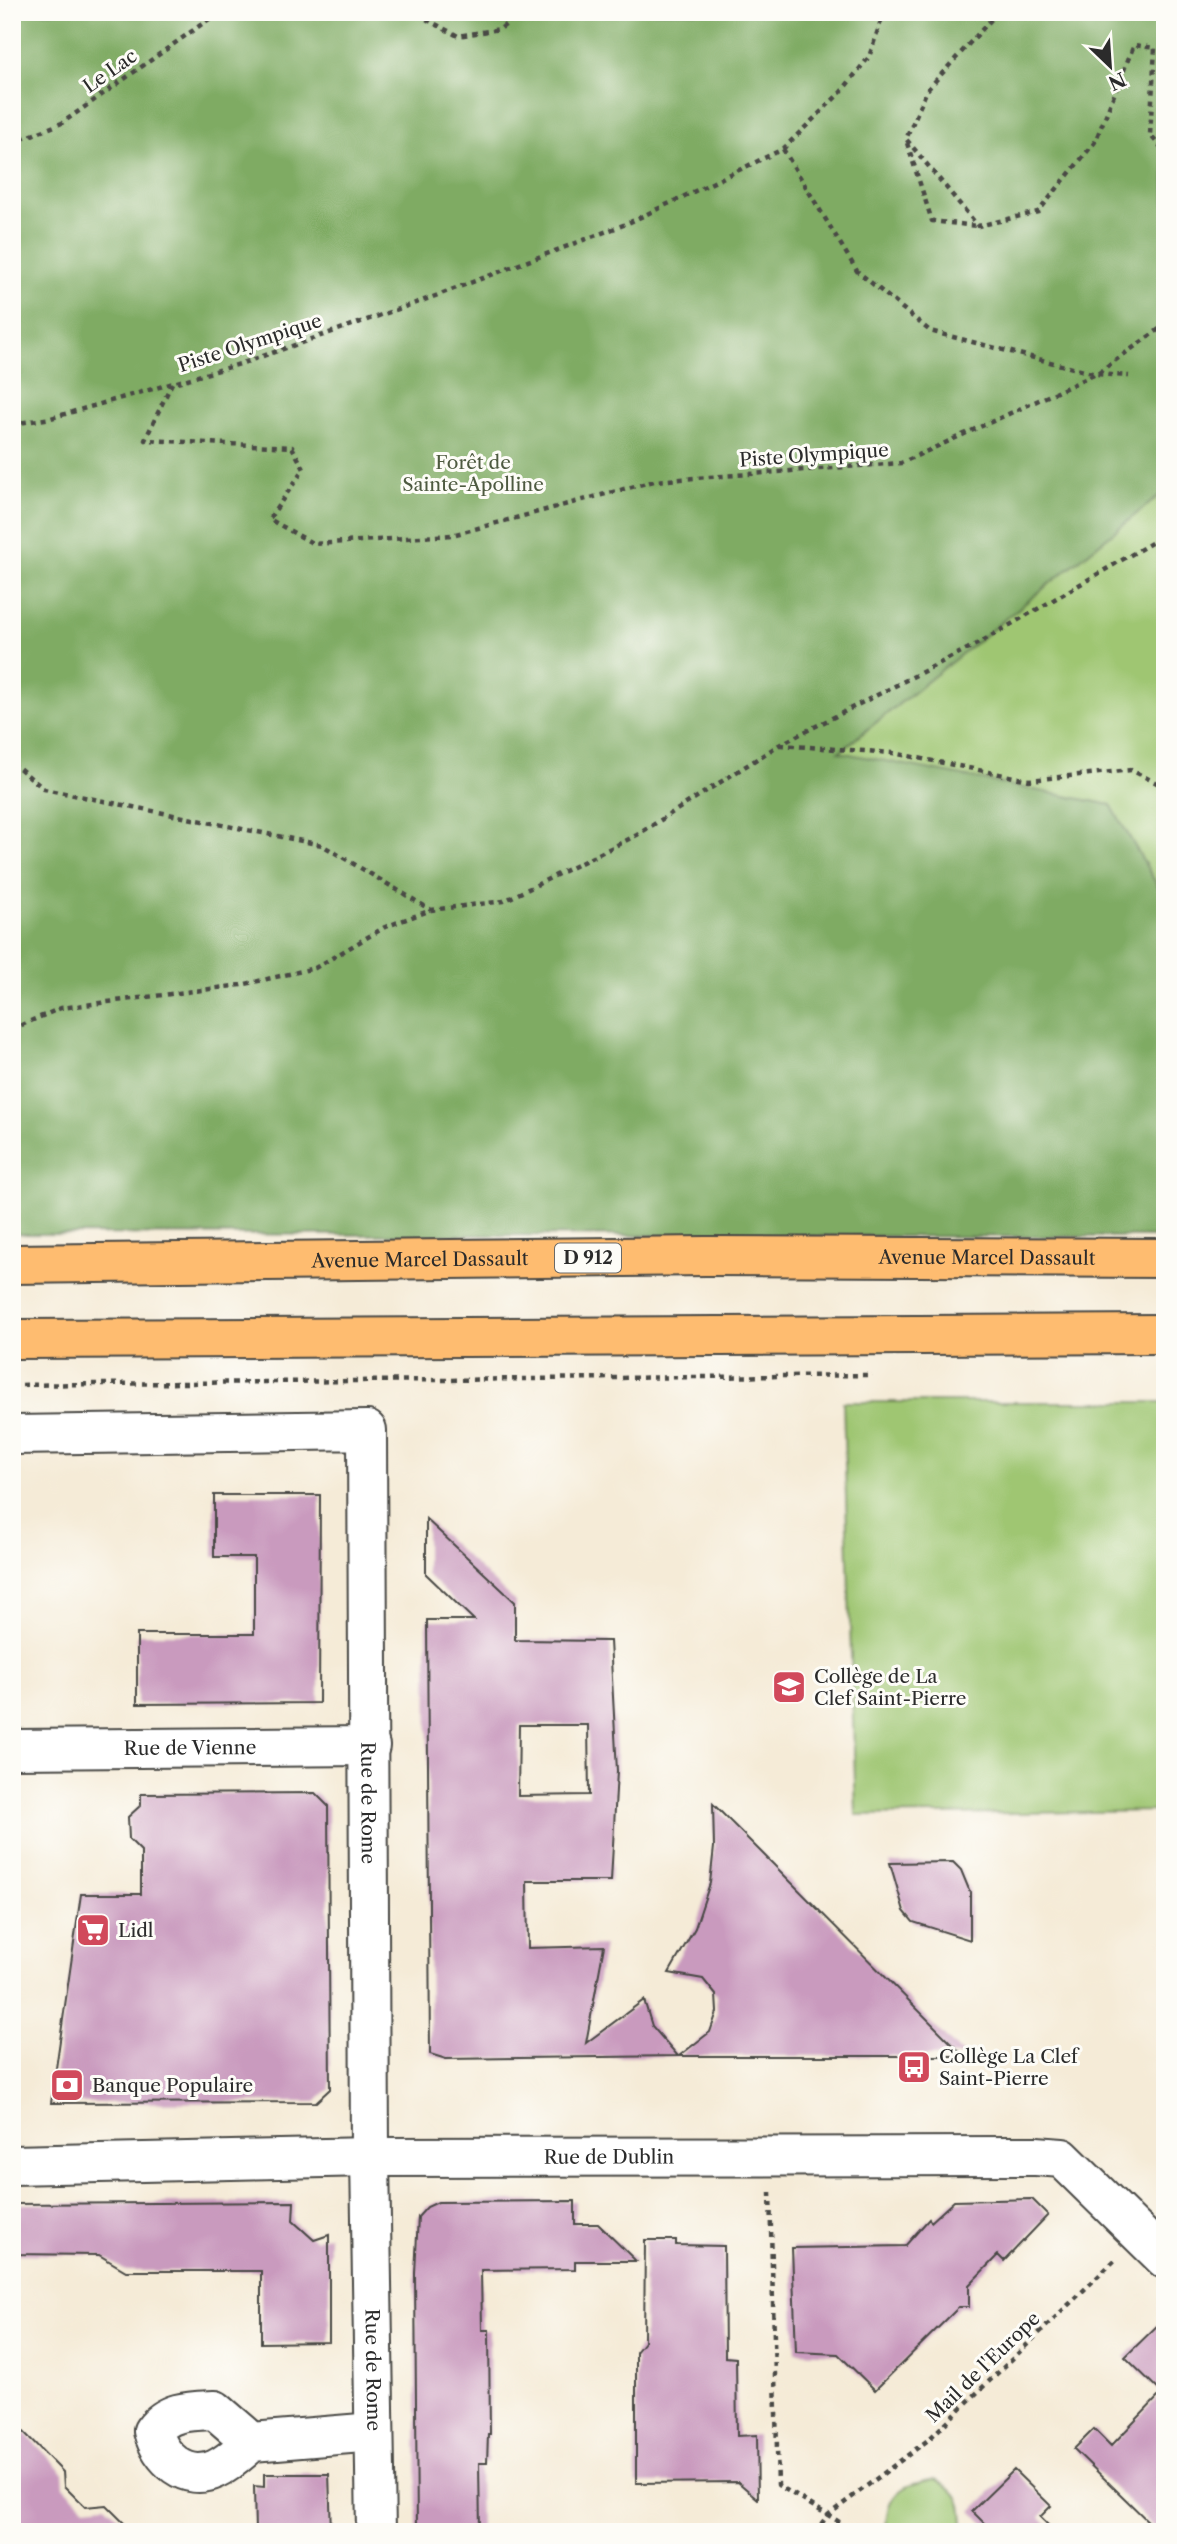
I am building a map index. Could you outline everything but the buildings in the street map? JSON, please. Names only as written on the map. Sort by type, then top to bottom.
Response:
[{"type":"main road","name":"Avenue Marcel Dassault","points":[[12,1264],[706,1256],[1165,1258]]},
{"type":"main road","points":[[12,1339],[1165,1334]]},
{"type":"street","name":"Rue de Rome","points":[[12,1435],[367,1430],[370,2157],[376,2532]]},
{"type":"street","name":"Rue de Vienne","points":[[12,1749],[370,1746]]},
{"type":"street","name":"Rue de Dublin","points":[[12,2165],[370,2157],[1062,2158],[1153,2247]]},
{"type":"street","points":[[252,2442],[374,2432]]},
{"type":"path","name":"Le Lac","points":[[12,143],[62,123],[219,12]]},
{"type":"path","points":[[420,12],[424,18],[458,36],[500,29],[522,12]]},
{"type":"path","name":"Piste Olympique","points":[[884,12],[869,57],[841,92],[783,149],[626,225],[430,298],[240,363],[172,383],[145,440],[292,447],[304,469],[269,519],[314,544],[452,535],[654,481],[901,463],[1096,374],[1165,325]]},
{"type":"path","points":[[998,12],[927,90],[906,139],[932,221],[978,226],[1038,212],[1095,142],[1134,45],[1155,48],[1150,135],[1165,152]]},
{"type":"path","points":[[906,139],[978,226]]},
{"type":"path","points":[[783,149],[858,271],[930,331],[1096,374],[1129,376]]},
{"type":"path","points":[[12,424],[51,418],[172,383]]},
{"type":"path","points":[[12,1029],[61,1008],[241,985],[315,968],[385,926],[431,910],[503,901],[637,835],[779,745],[979,643],[1165,535]]},
{"type":"path","points":[[779,745],[892,752],[1029,780],[1131,770],[1165,787]]},
{"type":"path","points":[[12,762],[44,789],[322,845],[431,910]]},
{"type":"path","points":[[12,1385],[873,1375]]},
{"type":"path","points":[[769,2156],[778,2485],[856,2532]]},
{"type":"path","name":"Mail de l'Europe","points":[[816,2532],[828,2515],[928,2440],[1153,2247]]},
{"type":"green space","name":"Forêt de Sainte-Apolline","points":[[12,12],[1165,12],[1165,491],[839,752],[1111,805],[1165,899],[1165,1237],[12,1234]]},
{"type":"green space","points":[[1165,491],[1165,899],[1111,805],[838,753]]},
{"type":"green space","points":[[843,1402],[1165,1402],[1165,1811],[856,1815]]},
{"type":"green space","points":[[936,2479],[956,2494],[961,2506],[963,2532],[889,2532],[887,2516],[895,2495],[913,2484]]},
{"type":"place","name":"Collège de La Clef Saint-Pierre","points":[[789,1687]]},
{"type":"place","name":"Lidl","points":[[93,1930]]},
{"type":"place","name":"Collège La Clef Saint-Pierre","points":[[914,2067]]},
{"type":"place","name":"Banque Populaire","points":[[67,2085]]}]
